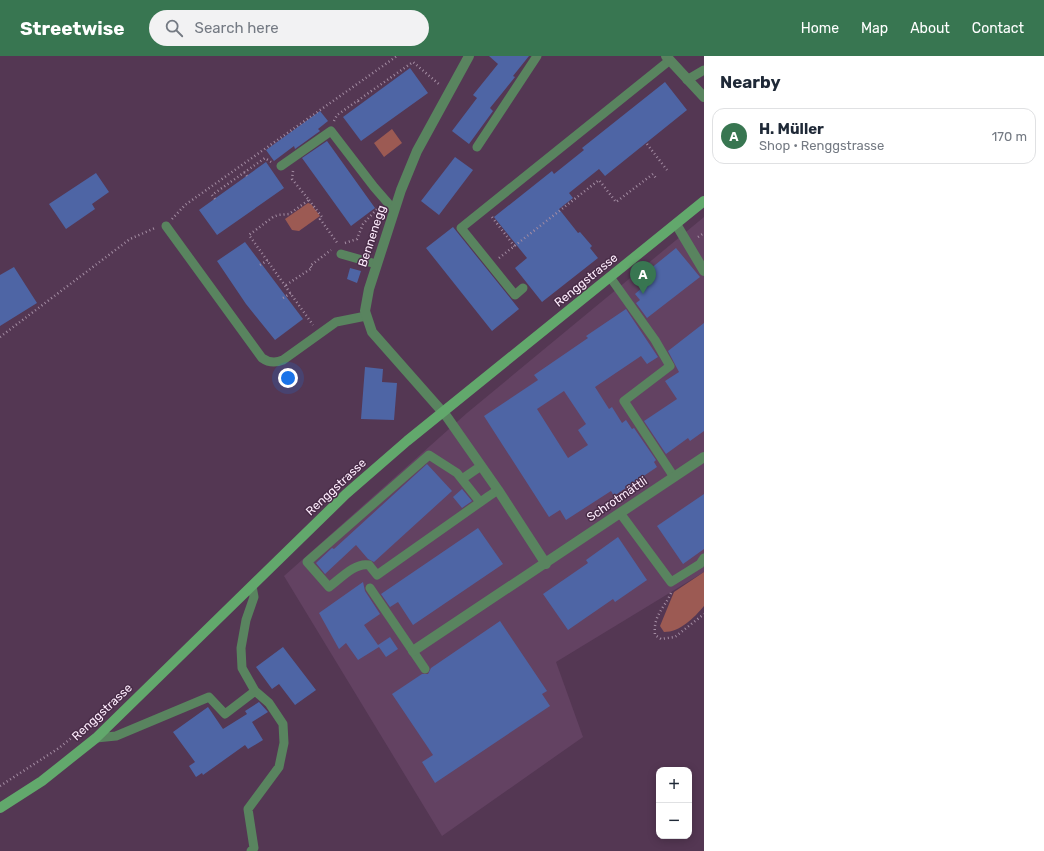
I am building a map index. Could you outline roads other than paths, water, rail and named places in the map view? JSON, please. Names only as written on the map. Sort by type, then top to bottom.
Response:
[{"type":"main road","name":"Renggstrasse","points":[[0,808],[42,781],[96,738],[346,494],[443,412],[704,200]]},
{"type":"street","name":"Bennenegg","points":[[443,412],[372,332],[366,316],[367,300],[376,264],[416,151],[469,56]]},
{"type":"street","points":[[668,58],[704,97]]},
{"type":"street","points":[[676,224],[704,271]]},
{"type":"street","points":[[443,412],[498,490],[546,564]]},
{"type":"street","name":"Schrotmättli","points":[[413,651],[546,564],[704,457]]},
{"type":"lane","points":[[477,147],[537,56]]},
{"type":"lane","points":[[523,288],[515,295],[461,228],[668,58]]},
{"type":"lane","points":[[687,80],[704,70]]},
{"type":"lane","points":[[281,166],[331,131],[394,210]]},
{"type":"lane","points":[[166,226],[262,358],[267,361],[278,362],[336,322],[366,316]]},
{"type":"lane","points":[[341,254],[376,264]]},
{"type":"lane","points":[[610,277],[655,340],[670,366],[624,401],[674,477]]},
{"type":"lane","points":[[480,502],[457,473],[429,455],[307,562],[329,587],[363,564],[369,565],[377,575],[498,490]]},
{"type":"lane","points":[[462,479],[481,466]]},
{"type":"lane","points":[[620,513],[670,582],[700,564],[704,558]]},
{"type":"lane","points":[[251,851],[254,848],[248,809],[278,767],[284,743],[283,724],[269,703],[255,691],[242,668],[241,648],[246,620],[254,597],[252,586]]},
{"type":"lane","points":[[370,588],[425,669]]},
{"type":"lane","points":[[96,738],[116,736],[209,697],[226,714],[255,691]]},
{"type":"place","name":"H. Müller","points":[[643,294]]}]
